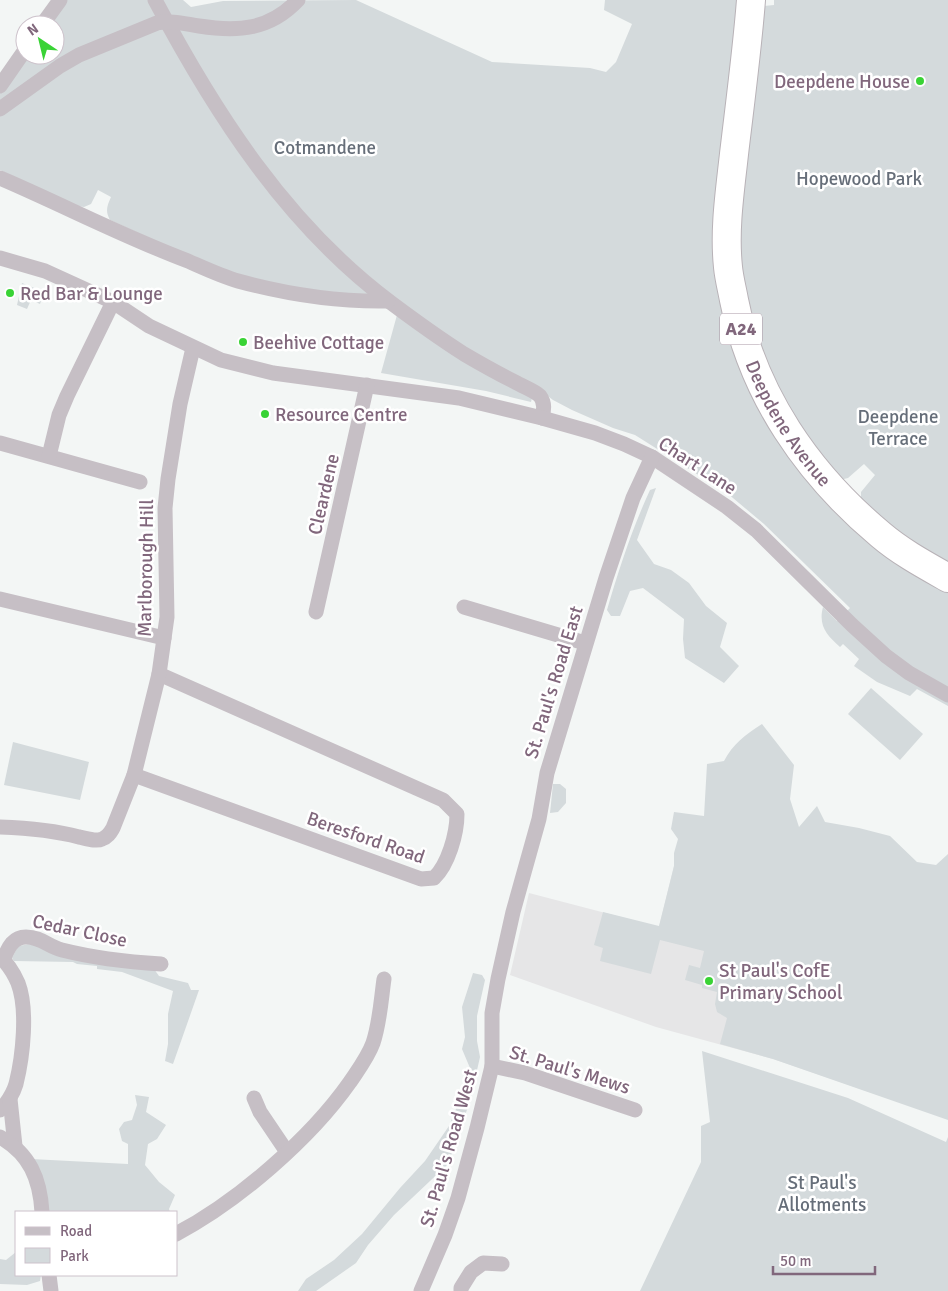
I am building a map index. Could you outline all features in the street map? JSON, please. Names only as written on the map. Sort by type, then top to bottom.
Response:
[{"type":"highway","name":"Deepdene Avenue","points":[[751,0],[727,226],[728,267],[738,318],[748,353],[768,398],[790,438],[839,496],[882,536],[948,578]]},
{"type":"street","points":[[49,15],[60,0]]},
{"type":"street","points":[[155,0],[237,140],[312,231],[337,258],[388,301],[464,354],[539,395],[545,408],[542,418]]},
{"type":"street","points":[[0,110],[48,75],[79,56],[157,23],[166,21],[219,29],[249,28],[264,24],[282,14],[298,0]]},
{"type":"street","points":[[0,86],[15,64]]},
{"type":"street","points":[[0,178],[149,246],[236,280],[272,289],[318,296],[365,301],[388,301]]},
{"type":"street","name":"Chart Lane","points":[[0,258],[45,272],[113,302],[149,326],[221,360],[273,373],[459,398],[595,433],[652,457],[727,507],[756,530],[886,656],[932,687],[948,695]]},
{"type":"street","points":[[49,456],[59,415],[113,302]]},
{"type":"street","name":"Marlborough Hill","points":[[0,827],[61,832],[101,840],[108,836],[113,828],[134,775],[159,674],[167,617],[166,508],[168,479],[180,404],[193,348]]},
{"type":"street","name":"Cleardene","points":[[316,612],[367,385]]},
{"type":"street","points":[[0,443],[140,482]]},
{"type":"street","name":"St. Paul's Road East","points":[[511,924],[539,818],[547,773],[585,643],[633,498],[652,457]]},
{"type":"street","points":[[0,599],[164,638]]},
{"type":"street","points":[[464,607],[585,643]]},
{"type":"street","name":"Beresford Road","points":[[134,775],[421,879],[434,878],[442,871],[457,823],[457,814],[443,800],[159,674]]},
{"type":"street","name":"St. Paul's Road West","points":[[421,1291],[445,1235],[458,1198],[492,1066],[492,1013],[511,924]]},
{"type":"street","name":"Cedar Close","points":[[2,958],[15,940],[25,937],[44,941],[60,950],[105,958],[161,964]]},
{"type":"street","points":[[2,958],[18,983],[23,1016],[20,1061],[16,1085],[5,1104],[15,1146],[33,1173],[40,1190],[42,1211]]},
{"type":"street","points":[[178,1233],[241,1191],[287,1152],[340,1097],[373,1044],[384,979]]},
{"type":"street","name":"St. Paul's Mews","points":[[492,1066],[525,1073],[635,1110]]},
{"type":"street","points":[[254,1098],[260,1112],[287,1152]]},
{"type":"street","points":[[0,1137],[15,1146]]},
{"type":"street","points":[[461,1291],[460,1288],[471,1272],[483,1262],[502,1264]]},
{"type":"street","points":[[49,1276],[51,1291]]},
{"type":"shaded area","name":"St Paul's CofE Primary School","points":[[674,866],[881,1096],[773,1059],[656,1027],[510,975],[529,893],[659,927]]},
{"type":"green space","name":"Cotmandene","points":[[66,0],[183,0],[191,7],[223,1],[356,0],[492,62],[590,68],[606,72],[616,62],[632,24],[604,10],[605,0],[743,0],[720,214],[774,421],[948,587],[948,706],[917,689],[910,696],[877,682],[854,666],[859,659],[843,644],[840,647],[831,638],[825,630],[822,620],[823,607],[837,621],[850,608],[764,524],[727,493],[635,435],[613,428],[572,410],[553,400],[540,390],[532,398],[531,402],[486,391],[381,373],[397,315],[389,308],[281,288],[217,269],[110,220],[107,208],[111,197],[98,190],[91,204],[84,207],[77,206],[0,170],[0,92],[19,65],[65,65],[65,15],[55,15]]},
{"type":"green space","points":[[774,0],[948,0],[948,568],[940,565],[861,503],[861,492],[875,475],[864,464],[848,478],[840,480],[817,451],[772,381],[742,289],[739,216],[764,6],[774,5]]},
{"type":"green space","points":[[22,283],[44,292],[40,304],[31,300],[27,309],[17,305]]},
{"type":"green space","points":[[656,488],[637,540],[654,564],[671,570],[689,583],[706,606],[727,623],[720,647],[739,666],[724,683],[685,658],[683,639],[684,619],[643,588],[630,591],[620,616],[611,616],[607,610],[637,519],[650,490]]},
{"type":"green space","points":[[871,688],[923,734],[900,760],[848,714]]},
{"type":"green space","points":[[762,724],[794,765],[790,799],[799,827],[817,806],[825,822],[890,836],[917,862],[936,865],[948,854],[948,1120],[773,1059],[720,1044],[727,1018],[717,1012],[715,1004],[717,992],[702,988],[702,985],[685,980],[689,965],[700,968],[704,951],[660,940],[651,974],[600,961],[603,948],[594,945],[603,912],[659,926],[674,866],[674,853],[678,839],[671,829],[674,812],[704,816],[707,764],[724,761],[740,740]]},
{"type":"green space","points":[[13,742],[89,762],[80,800],[4,785]]},
{"type":"green space","points":[[553,784],[560,784],[566,789],[566,803],[558,812],[550,813]]},
{"type":"green space","points":[[31,944],[154,969],[159,976],[188,983],[191,990],[199,990],[173,1064],[165,1061],[168,1044],[168,1014],[173,991],[122,972],[97,969],[97,966],[73,962],[14,961],[12,958],[18,946]]},
{"type":"green space","points":[[473,973],[482,975],[485,980],[477,1016],[477,1041],[480,1057],[470,1101],[448,1164],[394,1215],[368,1245],[356,1263],[316,1291],[298,1291],[306,1279],[334,1260],[362,1234],[425,1161],[449,1126],[465,1087],[470,1068],[462,1049],[465,1037],[462,1007]]},
{"type":"green space","name":"St Paul's Allotments","points":[[702,1051],[848,1098],[946,1142],[948,1137],[948,1291],[640,1291],[701,1162],[701,1126],[710,1122]]},
{"type":"green space","points":[[135,1095],[149,1097],[146,1112],[166,1125],[157,1139],[148,1144],[145,1165],[159,1182],[175,1195],[170,1211],[48,1211],[31,1159],[128,1164],[128,1144],[122,1141],[119,1129],[124,1122],[132,1120],[137,1105]]},
{"type":"green space","points":[[15,1253],[15,1276],[41,1276],[40,1281],[27,1285],[0,1284],[0,1259],[6,1260]]},
{"type":"place","name":"Deepdene House","points":[[920,81]]},
{"type":"place","name":"Red Bar & Lounge","points":[[10,293]]},
{"type":"place","name":"Beehive Cottage","points":[[243,342]]},
{"type":"place","name":"Resource Centre","points":[[265,414]]},
{"type":"place","name":"St Paul's CofE Primary School","points":[[709,981]]},
{"type":"park label","name":"Hopewood Park","points":[[859,178]]},
{"type":"park label","name":"Deepdene Terrace","points":[[898,427]]}]
